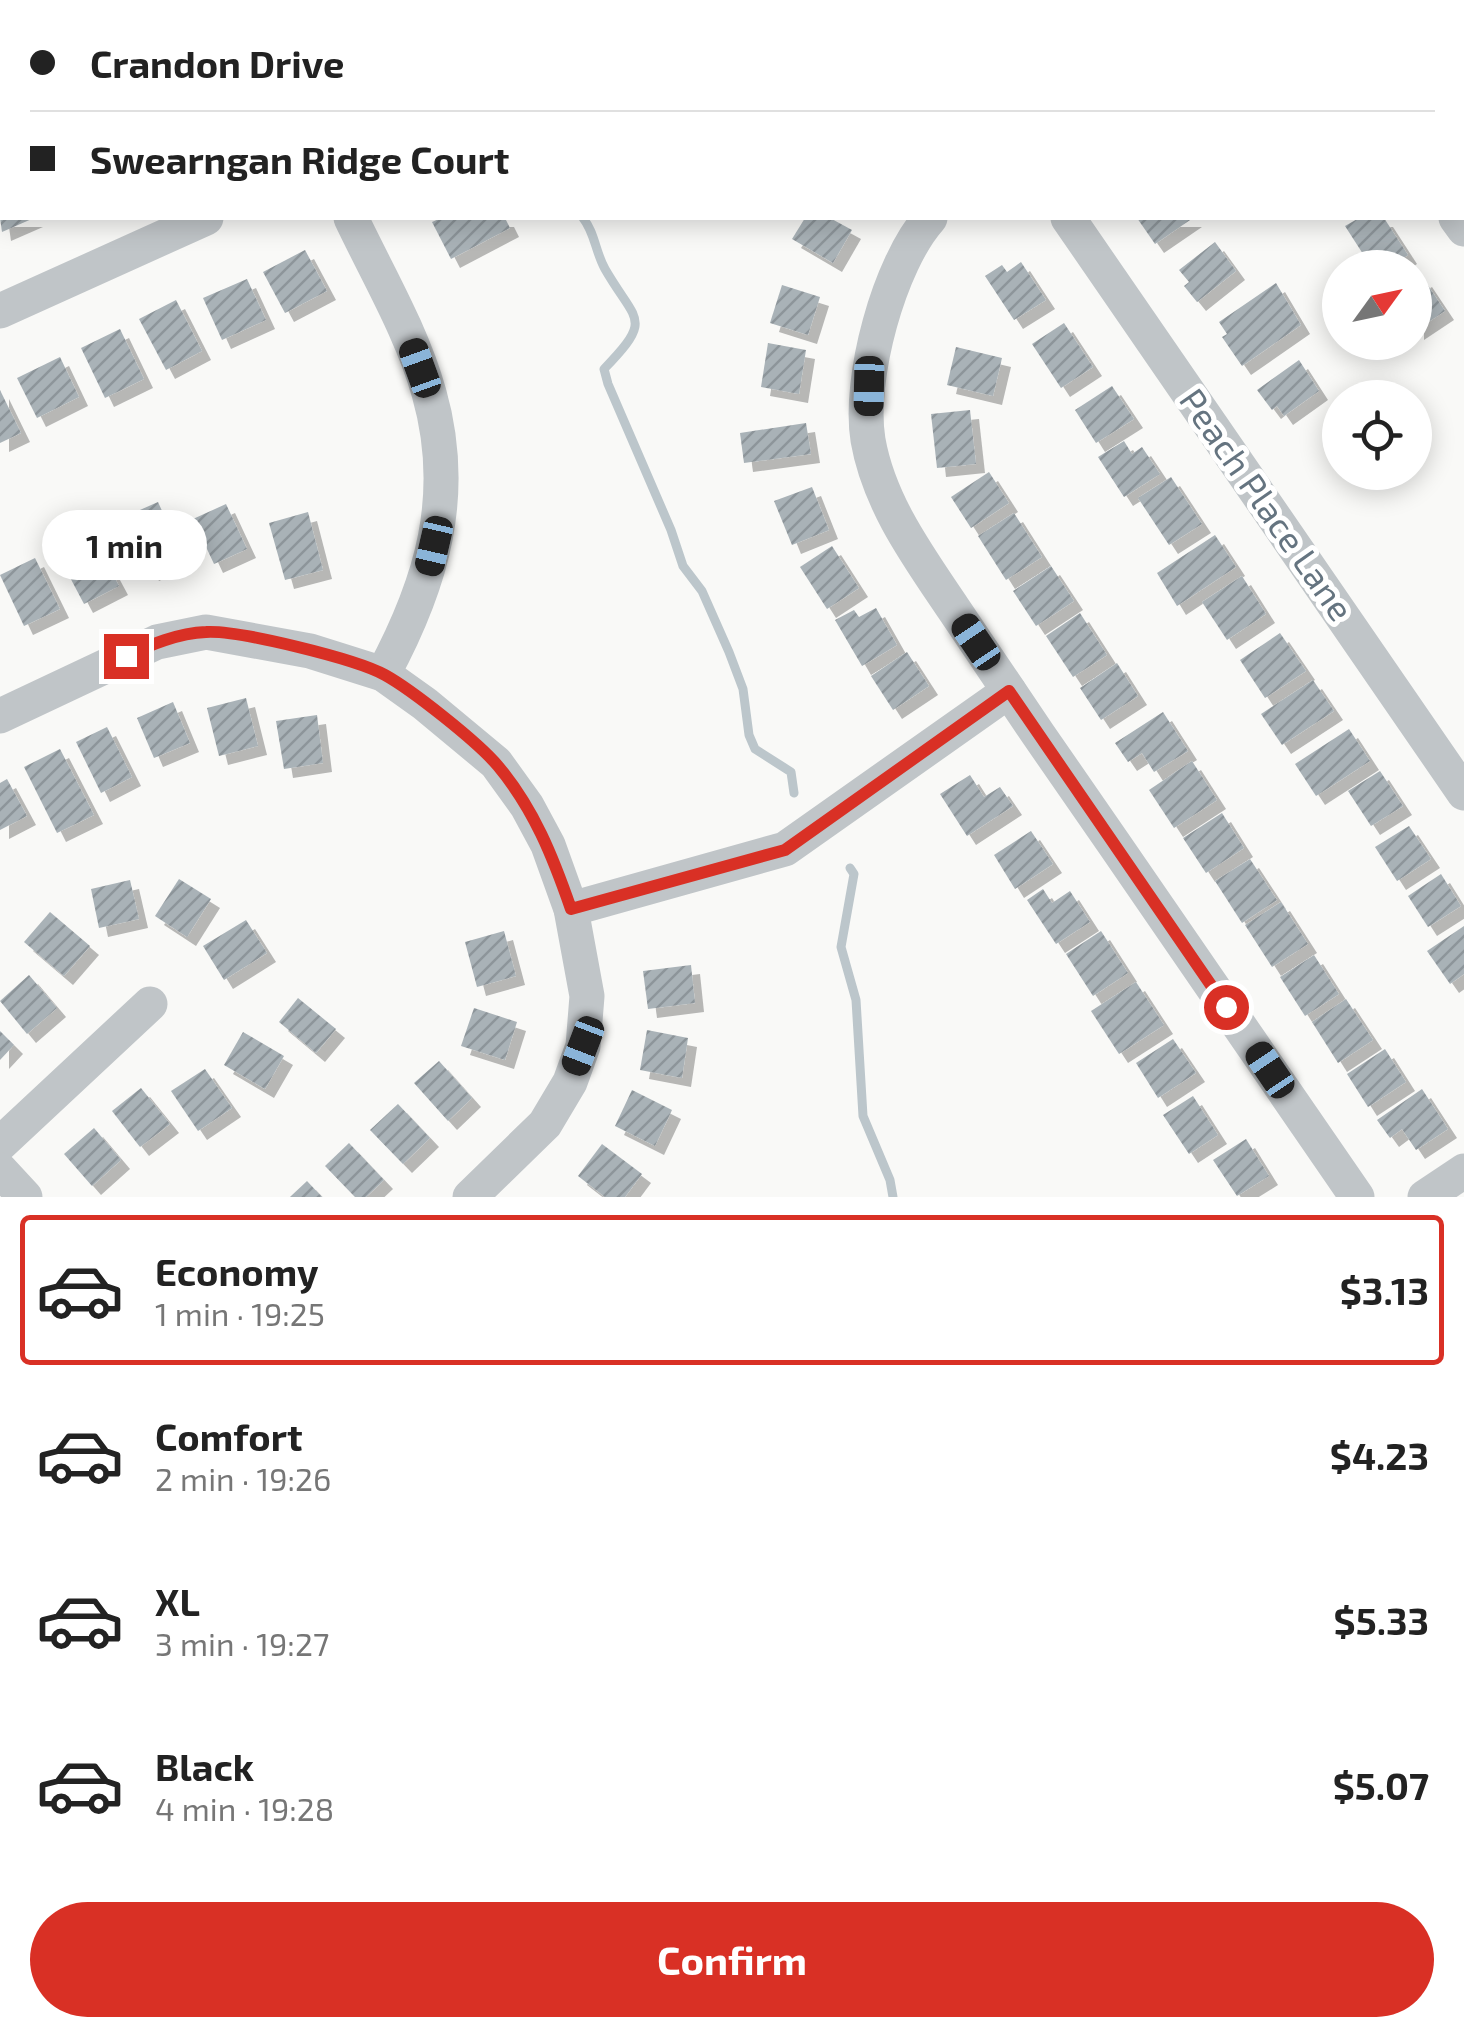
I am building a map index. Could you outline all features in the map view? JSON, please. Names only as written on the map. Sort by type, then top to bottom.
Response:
[{"type":"street","points":[[0,311],[202,220]]},
{"type":"street","points":[[352,220],[412,345],[438,433],[440,521],[412,620],[383,674]]},
{"type":"street","points":[[929,220],[901,263],[881,324],[869,386],[868,437],[882,490],[914,550],[1357,1197]]},
{"type":"street","name":"Peach Place Lane","points":[[1069,220],[1464,793]]},
{"type":"street","points":[[0,716],[157,642],[206,632],[310,651],[383,674],[496,763],[548,844],[571,909],[588,996],[583,1046],[570,1082],[545,1124],[470,1197]]},
{"type":"street","points":[[571,909],[785,850],[1009,691]]},
{"type":"street","points":[[0,1144],[150,1004]]},
{"type":"street","points":[[0,1170],[25,1197]]},
{"type":"street","points":[[1425,1197],[1464,1171]]},
{"type":"building","points":[[0,220],[29,220],[2,232]]},
{"type":"building","points":[[506,220],[510,228],[451,259],[432,222]]},
{"type":"building","points":[[804,220],[834,220],[852,230],[833,263],[792,239]]},
{"type":"building","points":[[1138,220],[1190,220],[1155,244]]},
{"type":"building","points":[[1356,220],[1385,220],[1405,250],[1360,250],[1345,226]]},
{"type":"building","points":[[1215,242],[1236,271],[1197,302],[1184,286],[1189,282],[1179,270]]},
{"type":"building","points":[[305,250],[327,291],[285,313],[263,272]]},
{"type":"building","points":[[1021,262],[1046,300],[1014,320],[985,276],[1002,265],[1007,272]]},
{"type":"building","points":[[247,279],[266,320],[222,340],[203,298]]},
{"type":"building","points":[[1276,283],[1301,325],[1242,366],[1222,337],[1227,334],[1219,322]]},
{"type":"building","points":[[782,285],[820,297],[808,335],[770,323]]},
{"type":"building","points":[[1432,292],[1445,311],[1432,320]]},
{"type":"building","points":[[176,300],[202,351],[166,370],[139,319]]},
{"type":"building","points":[[1064,323],[1093,367],[1061,388],[1032,344]]},
{"type":"building","points":[[120,329],[144,379],[105,398],[81,348]]},
{"type":"building","points":[[768,343],[806,350],[799,394],[761,387]]},
{"type":"building","points":[[956,347],[1002,358],[993,396],[947,385]]},
{"type":"building","points":[[60,357],[79,397],[37,418],[17,378]]},
{"type":"building","points":[[1299,360],[1319,391],[1284,416],[1277,406],[1272,410],[1257,390]]},
{"type":"building","points":[[1112,386],[1134,419],[1096,443],[1075,410]]},
{"type":"building","points":[[0,390],[21,433],[0,443]]},
{"type":"building","points":[[970,410],[976,464],[937,468],[931,414]]},
{"type":"building","points":[[806,423],[811,454],[744,463],[740,433]]},
{"type":"building","points":[[1124,441],[1132,454],[1142,447],[1160,474],[1124,497],[1098,457]]},
{"type":"building","points":[[989,472],[1009,503],[971,528],[951,497]]},
{"type":"building","points":[[1171,477],[1202,524],[1169,545],[1138,498]]},
{"type":"building","points":[[812,487],[829,530],[792,545],[774,501]]},
{"type":"building","points":[[158,502],[183,557],[150,572],[124,517]]},
{"type":"building","points":[[226,504],[247,549],[214,564],[193,519]]},
{"type":"building","points":[[308,512],[323,570],[285,580],[269,523]]},
{"type":"building","points":[[1014,513],[1042,557],[1006,580],[978,536]]},
{"type":"building","points":[[89,530],[119,586],[84,604],[55,549]]},
{"type":"building","points":[[1215,535],[1236,567],[1177,606],[1157,573]]},
{"type":"building","points":[[832,546],[859,588],[827,609],[800,567]]},
{"type":"building","points":[[35,558],[60,609],[24,626],[0,575]]},
{"type":"building","points":[[1051,566],[1074,601],[1036,626],[1013,591]]},
{"type":"building","points":[[1242,576],[1266,614],[1227,640],[1202,602]]},
{"type":"building","points":[[876,608],[897,645],[862,666],[835,620],[854,610],[859,617]]},
{"type":"building","points":[[1080,613],[1107,655],[1073,677],[1046,636]]},
{"type":"building","points":[[1280,633],[1306,671],[1265,698],[1240,660]]},
{"type":"building","points":[[907,652],[929,686],[893,710],[871,676]]},
{"type":"building","points":[[1117,663],[1138,696],[1101,720],[1080,688]]},
{"type":"building","points":[[1313,680],[1334,711],[1282,745],[1261,714]]},
{"type":"building","points":[[246,698],[258,746],[219,756],[207,708]]},
{"type":"building","points":[[173,702],[190,743],[154,758],[137,718]]},
{"type":"building","points":[[1163,712],[1188,751],[1154,772],[1142,753],[1128,762],[1115,743]]},
{"type":"building","points":[[317,715],[323,763],[284,769],[276,721]]},
{"type":"building","points":[[107,727],[132,777],[101,793],[76,742]]},
{"type":"building","points":[[1349,729],[1370,761],[1316,796],[1295,764]]},
{"type":"building","points":[[60,749],[94,815],[57,833],[24,767]]},
{"type":"building","points":[[1192,761],[1217,800],[1174,828],[1149,790]]},
{"type":"building","points":[[1380,771],[1403,806],[1371,826],[1348,791]]},
{"type":"building","points":[[970,775],[984,797],[1000,787],[1013,806],[967,836],[940,794]]},
{"type":"building","points":[[7,779],[27,816],[0,830],[0,783]]},
{"type":"building","points":[[1222,813],[1244,848],[1206,873],[1183,838]]},
{"type":"building","points":[[1409,826],[1431,859],[1397,881],[1375,847]]},
{"type":"building","points":[[1031,831],[1053,864],[1015,889],[994,855]]},
{"type":"building","points":[[1250,859],[1277,900],[1242,923],[1215,881]]},
{"type":"building","points":[[1441,874],[1461,906],[1428,927],[1408,896]]},
{"type":"building","points":[[179,879],[211,899],[187,937],[155,916]]},
{"type":"building","points":[[130,880],[139,919],[99,928],[91,889]]},
{"type":"building","points":[[1043,889],[1052,903],[1070,891],[1090,922],[1056,944],[1027,900]]},
{"type":"building","points":[[1281,902],[1308,944],[1272,967],[1245,925]]},
{"type":"building","points":[[50,912],[90,946],[64,976],[24,942]]},
{"type":"building","points":[[246,920],[267,953],[224,980],[203,946]]},
{"type":"building","points":[[1464,926],[1464,974],[1450,984],[1427,951]]},
{"type":"building","points":[[504,931],[516,976],[477,987],[465,942]]},
{"type":"building","points":[[1101,931],[1128,973],[1093,996],[1066,954]]},
{"type":"building","points":[[1314,955],[1339,994],[1305,1016],[1280,977]]},
{"type":"building","points":[[691,965],[695,1003],[648,1009],[643,971]]},
{"type":"building","points":[[29,975],[57,1008],[27,1034],[0,1001]]},
{"type":"building","points":[[1136,982],[1164,1025],[1119,1054],[1091,1011]]},
{"type":"building","points":[[298,998],[336,1029],[316,1053],[279,1022]]},
{"type":"building","points":[[1346,999],[1373,1040],[1338,1063],[1312,1022]]},
{"type":"building","points":[[474,1008],[517,1022],[505,1060],[461,1046]]},
{"type":"building","points":[[647,1030],[688,1038],[682,1078],[640,1070]]},
{"type":"building","points":[[0,1031],[14,1045],[0,1060]]},
{"type":"building","points":[[243,1032],[284,1056],[265,1089],[224,1065]]},
{"type":"building","points":[[1173,1039],[1196,1073],[1158,1098],[1136,1063]]},
{"type":"building","points":[[1385,1049],[1406,1082],[1368,1107],[1347,1074]]},
{"type":"building","points":[[439,1061],[472,1098],[448,1121],[414,1083]]},
{"type":"building","points":[[205,1069],[232,1108],[198,1131],[171,1091]]},
{"type":"building","points":[[141,1088],[170,1124],[140,1147],[112,1111]]},
{"type":"building","points":[[1422,1089],[1448,1129],[1416,1150],[1402,1129],[1390,1138],[1377,1120]]},
{"type":"building","points":[[632,1090],[672,1110],[655,1146],[615,1126]]},
{"type":"building","points":[[1193,1096],[1218,1135],[1189,1154],[1163,1115]]},
{"type":"building","points":[[398,1104],[430,1138],[403,1164],[370,1130]]},
{"type":"building","points":[[94,1128],[121,1160],[92,1186],[64,1154]]},
{"type":"building","points":[[1246,1139],[1269,1176],[1237,1196],[1213,1160]]},
{"type":"building","points":[[349,1143],[384,1180],[366,1197],[355,1197],[325,1166]]},
{"type":"building","points":[[602,1144],[642,1174],[625,1197],[605,1197],[578,1176]]},
{"type":"building","points":[[307,1181],[322,1197],[290,1197]]},
{"type":"waterway","points":[[584,220],[605,269],[635,320],[630,339],[604,369],[608,384],[683,566],[702,591],[729,652],[743,689],[749,735],[755,749],[791,772],[794,793]]},
{"type":"waterway","points":[[850,868],[854,874],[841,947],[856,1000],[863,1116],[890,1180],[893,1197]]},
{"type":"route","points":[[126,656],[157,642],[206,632],[310,651],[383,674],[496,763],[548,844],[571,909],[785,850],[1009,691],[1226,1007]]}]
